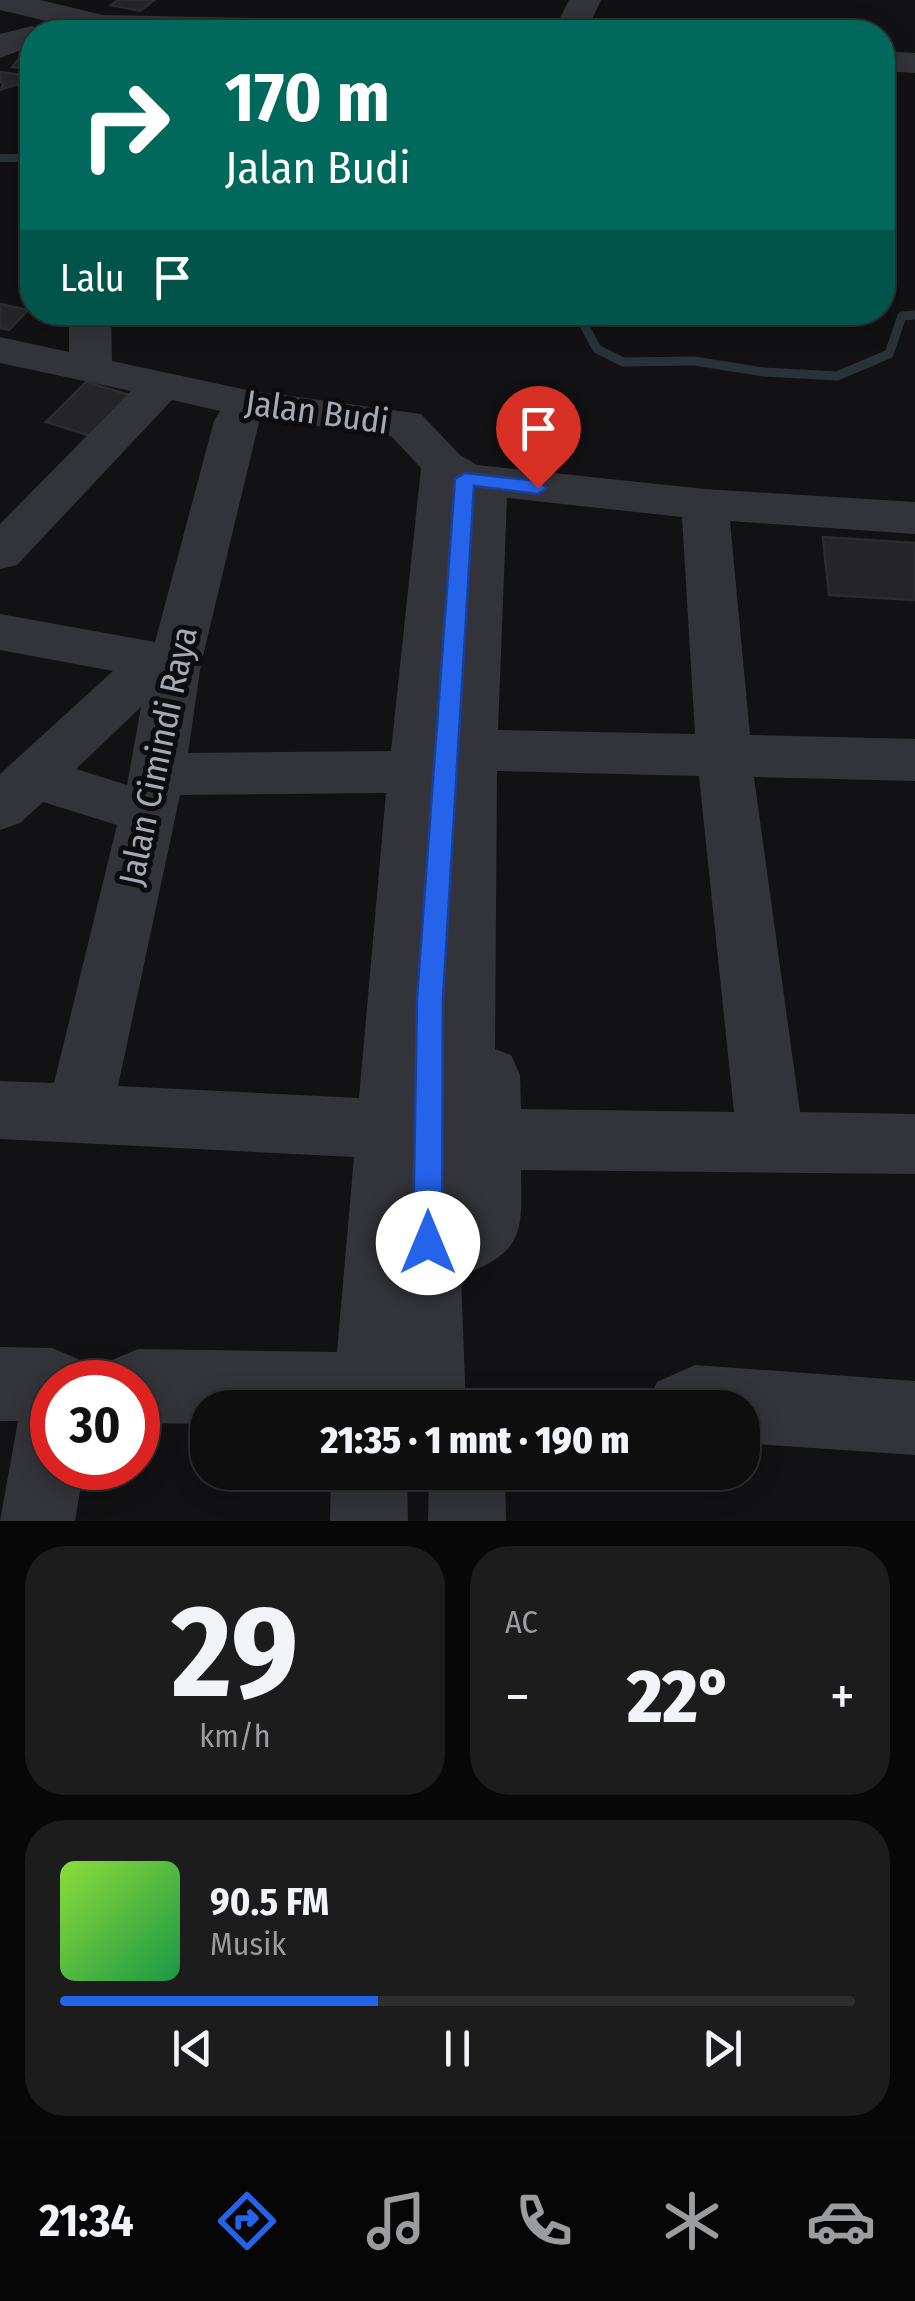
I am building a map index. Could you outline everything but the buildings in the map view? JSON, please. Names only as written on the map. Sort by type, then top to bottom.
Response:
[{"type":"street","points":[[0,0],[84,18]]},
{"type":"street","points":[[157,20],[176,0]]},
{"type":"street","points":[[90,325],[90,370]]},
{"type":"street","name":"Jalan Budi","points":[[5,357],[246,402],[406,424],[475,477]]},
{"type":"street","points":[[0,553],[161,386]]},
{"type":"street","name":"Jalan Cimindi Raya","points":[[80,1113],[152,793],[166,662],[236,421],[246,402]]},
{"type":"street","points":[[475,477],[705,504],[915,518]]},
{"type":"street","points":[[460,1242],[482,1230],[486,1222],[488,1138],[491,750],[475,477]]},
{"type":"street","points":[[389,1390],[391,1129],[416,772],[475,477]]},
{"type":"street","points":[[464,1390],[460,1242],[475,477]]},
{"type":"street","points":[[395,1390],[425,1331],[430,998],[475,477]]},
{"type":"street","points":[[705,504],[724,756],[771,1143]]},
{"type":"street","points":[[0,632],[166,662]]},
{"type":"street","points":[[17,793],[166,662]]},
{"type":"street","points":[[491,750],[915,760]]},
{"type":"street","points":[[17,793],[152,793],[416,772]]},
{"type":"street","points":[[0,1110],[391,1129]]},
{"type":"street","points":[[488,1138],[915,1144]]},
{"type":"street","points":[[0,1384],[30,1385]]},
{"type":"street","points":[[160,1387],[205,1390]]},
{"type":"street","points":[[760,1407],[915,1418]]},
{"type":"street","points":[[36,1521],[42,1490]]},
{"type":"street","points":[[370,1490],[370,1521]]},
{"type":"street","points":[[433,1490],[434,1521]]},
{"type":"street","points":[[467,1490],[467,1521]]},
{"type":"waterway","points":[[0,158],[20,158]]},
{"type":"waterway","points":[[584,325],[597,349],[623,362],[694,361],[764,372],[837,376],[889,354],[902,316],[915,315]]},
{"type":"route","points":[[428,1243],[430,998],[465,479],[538,488]]}]
